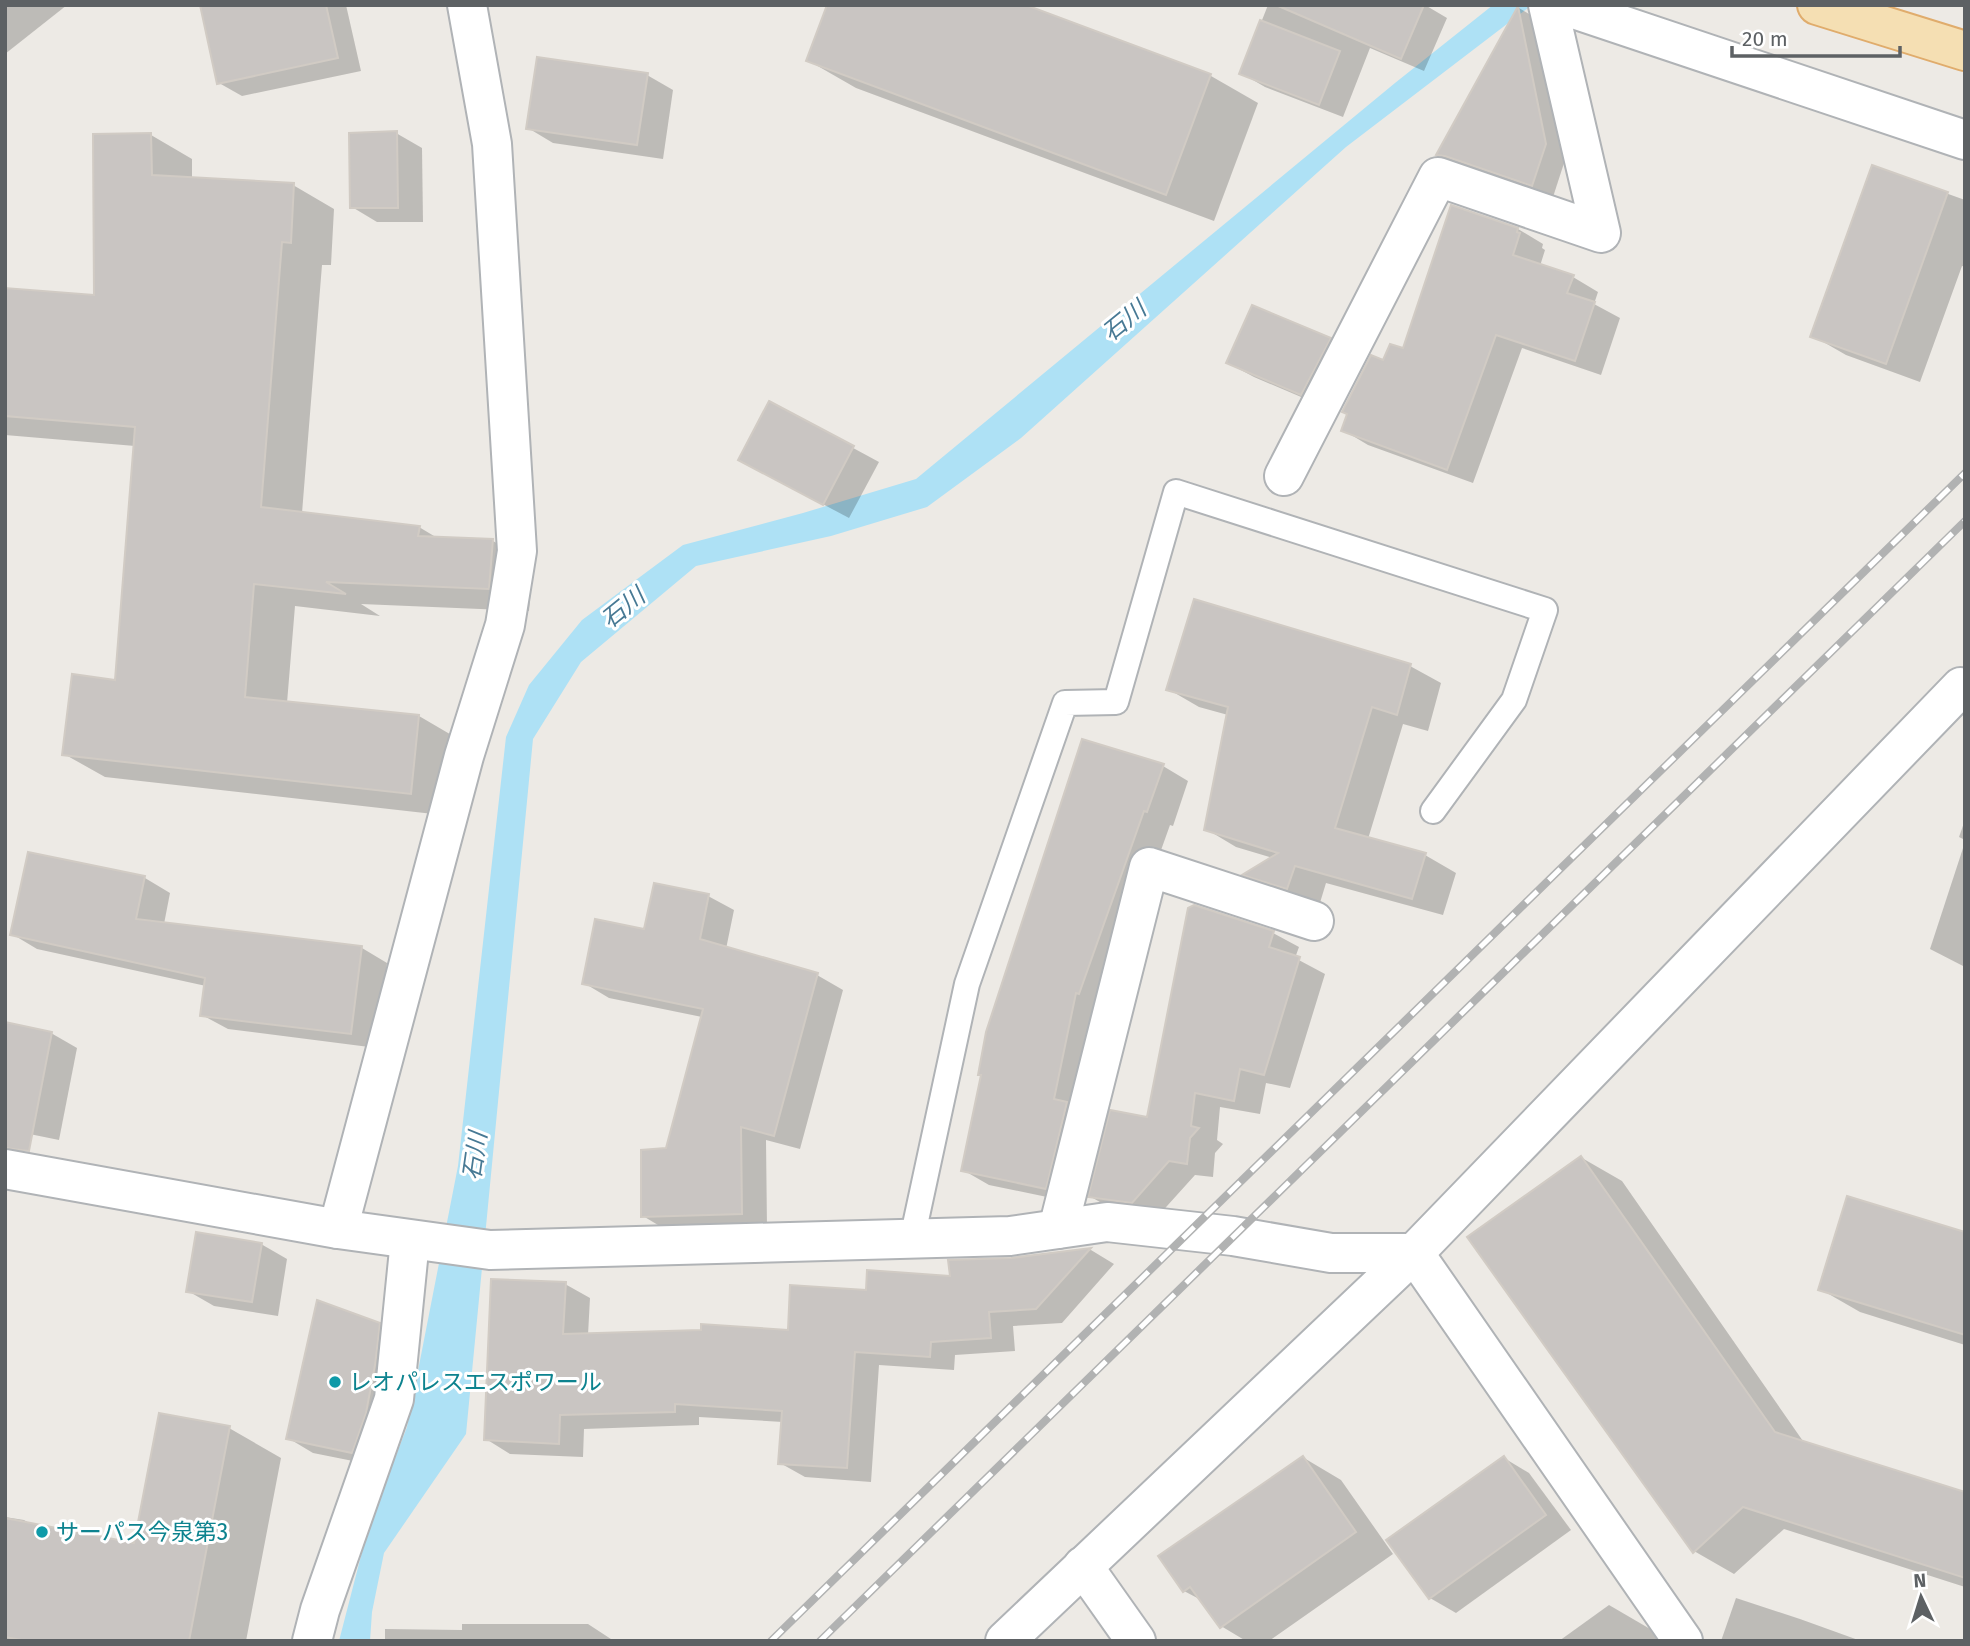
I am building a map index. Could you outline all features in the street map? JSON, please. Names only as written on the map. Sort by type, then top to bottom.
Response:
[{"type":"main road","points":[[1817,5],[1965,51]]},
{"type":"street","points":[[338,1229],[464,756],[505,625],[517,551],[492,144],[467,5]]},
{"type":"street","points":[[1284,476],[1438,177],[1601,233],[1548,5]]},
{"type":"street","points":[[1562,5],[1965,140]]},
{"type":"street","points":[[1005,1641],[1414,1253],[1964,686]]},
{"type":"street","points":[[1058,1229],[1149,867],[1314,921]]},
{"type":"street","points":[[5,1169],[338,1229],[490,1250],[1010,1236],[1107,1222],[1233,1236],[1331,1253],[1414,1253]]},
{"type":"street","points":[[312,1641],[320,1610],[394,1399],[410,1240]]},
{"type":"street","points":[[1414,1253],[1683,1641]]},
{"type":"street","points":[[1083,1566],[1136,1641]]},
{"type":"lane","points":[[912,1239],[967,985],[1060,716],[1065,703],[1115,702],[1176,492],[1545,610],[1514,700],[1433,811]]},
{"type":"water","name":"石川","points":[[1493,5],[1532,5],[1346,147],[1021,438],[927,507],[831,536],[696,566],[581,662],[533,739],[466,1434],[384,1553],[372,1612],[370,1641],[339,1641],[369,1525],[407,1427],[458,1166],[506,737],[529,685],[582,620],[683,545],[916,479]]},
{"type":"building","points":[[200,5],[326,5],[338,58],[217,84]]},
{"type":"building","points":[[827,5],[1026,5],[1211,74],[1166,195],[806,61]]},
{"type":"building","points":[[1276,5],[1424,5],[1401,59]]},
{"type":"building","points":[[1518,6],[1546,144],[1532,186],[1436,155]]},
{"type":"building","points":[[1260,20],[1340,51],[1319,105],[1239,74]]},
{"type":"building","points":[[537,57],[648,73],[637,145],[526,129]]},
{"type":"building","points":[[397,131],[398,208],[350,208],[349,133]]},
{"type":"building","points":[[151,133],[152,175],[294,183],[291,243],[282,242],[261,507],[420,526],[418,536],[493,539],[489,589],[326,582],[346,594],[254,584],[245,697],[419,715],[411,794],[62,755],[72,674],[115,680],[135,427],[5,416],[5,288],[94,295],[93,134]]},
{"type":"building","points":[[1872,165],[1948,192],[1886,364],[1810,337]]},
{"type":"building","points":[[1451,205],[1518,228],[1517,232],[1520,233],[1513,255],[1574,275],[1567,293],[1595,302],[1575,361],[1496,335],[1447,470],[1341,431],[1347,414],[1342,412],[1371,355],[1383,360],[1390,344],[1403,348]]},
{"type":"building","points":[[1252,305],[1331,338],[1301,395],[1226,363]]},
{"type":"building","points":[[769,401],[854,446],[823,505],[738,460]]},
{"type":"building","points":[[1194,599],[1411,664],[1397,715],[1372,707],[1335,828],[1426,853],[1412,899],[1295,866],[1287,889],[1242,875],[1278,853],[1204,830],[1228,707],[1166,690]]},
{"type":"building","points":[[1082,739],[1164,764],[1147,812],[1144,811],[1079,994],[1076,993],[1054,1099],[1067,1102],[1046,1189],[961,1171],[981,1075],[978,1075],[986,1032]]},
{"type":"building","points":[[28,852],[145,876],[136,919],[362,946],[351,1034],[200,1016],[205,978],[10,935]]},
{"type":"building","points":[[654,883],[709,894],[700,939],[818,973],[774,1136],[741,1127],[742,1214],[641,1217],[641,1150],[666,1148],[703,1009],[582,984],[595,919],[644,929]]},
{"type":"building","points":[[1194,905],[1274,931],[1269,947],[1300,957],[1264,1075],[1240,1069],[1234,1101],[1195,1093],[1191,1126],[1199,1128],[1190,1138],[1187,1164],[1169,1161],[1132,1203],[1088,1197],[1110,1110],[1147,1117],[1188,908]]},
{"type":"building","points":[[5,1022],[52,1032],[29,1151],[5,1148]]},
{"type":"building","points":[[1581,1156],[1775,1432],[1965,1492],[1965,1578],[1743,1507],[1693,1553],[1467,1237]]},
{"type":"building","points":[[1847,1196],[1965,1232],[1965,1335],[1818,1290]]},
{"type":"building","points":[[196,1232],[262,1243],[252,1302],[186,1292]]},
{"type":"building","points":[[1091,1248],[1036,1309],[989,1312],[991,1338],[931,1342],[930,1357],[855,1352],[847,1468],[778,1464],[782,1411],[675,1404],[675,1412],[560,1415],[559,1444],[484,1440],[491,1279],[566,1282],[563,1334],[701,1330],[701,1324],[788,1330],[790,1285],[866,1290],[867,1270],[950,1276],[948,1260],[1011,1258]]},
{"type":"building","name":"レオパレスエスポワール","points":[[317,1300],[380,1323],[366,1413],[352,1453],[286,1439]]},
{"type":"building","name":"サーパス今泉第3","points":[[159,1413],[230,1426],[189,1641],[27,1641],[5,1637],[5,1518],[134,1543]]},
{"type":"building","points":[[1303,1456],[1356,1532],[1220,1628],[1190,1587],[1183,1592],[1158,1556]]},
{"type":"building","points":[[1504,1456],[1546,1515],[1429,1599],[1386,1540]]},
{"type":"railway","points":[[771,1641],[1965,473]]},
{"type":"railway","points":[[820,1641],[1965,521]]},
{"type":"place","name":"レオパレスエスポワール","points":[[335,1382]]},
{"type":"place","name":"サーパス今泉第3","points":[[42,1532]]}]
